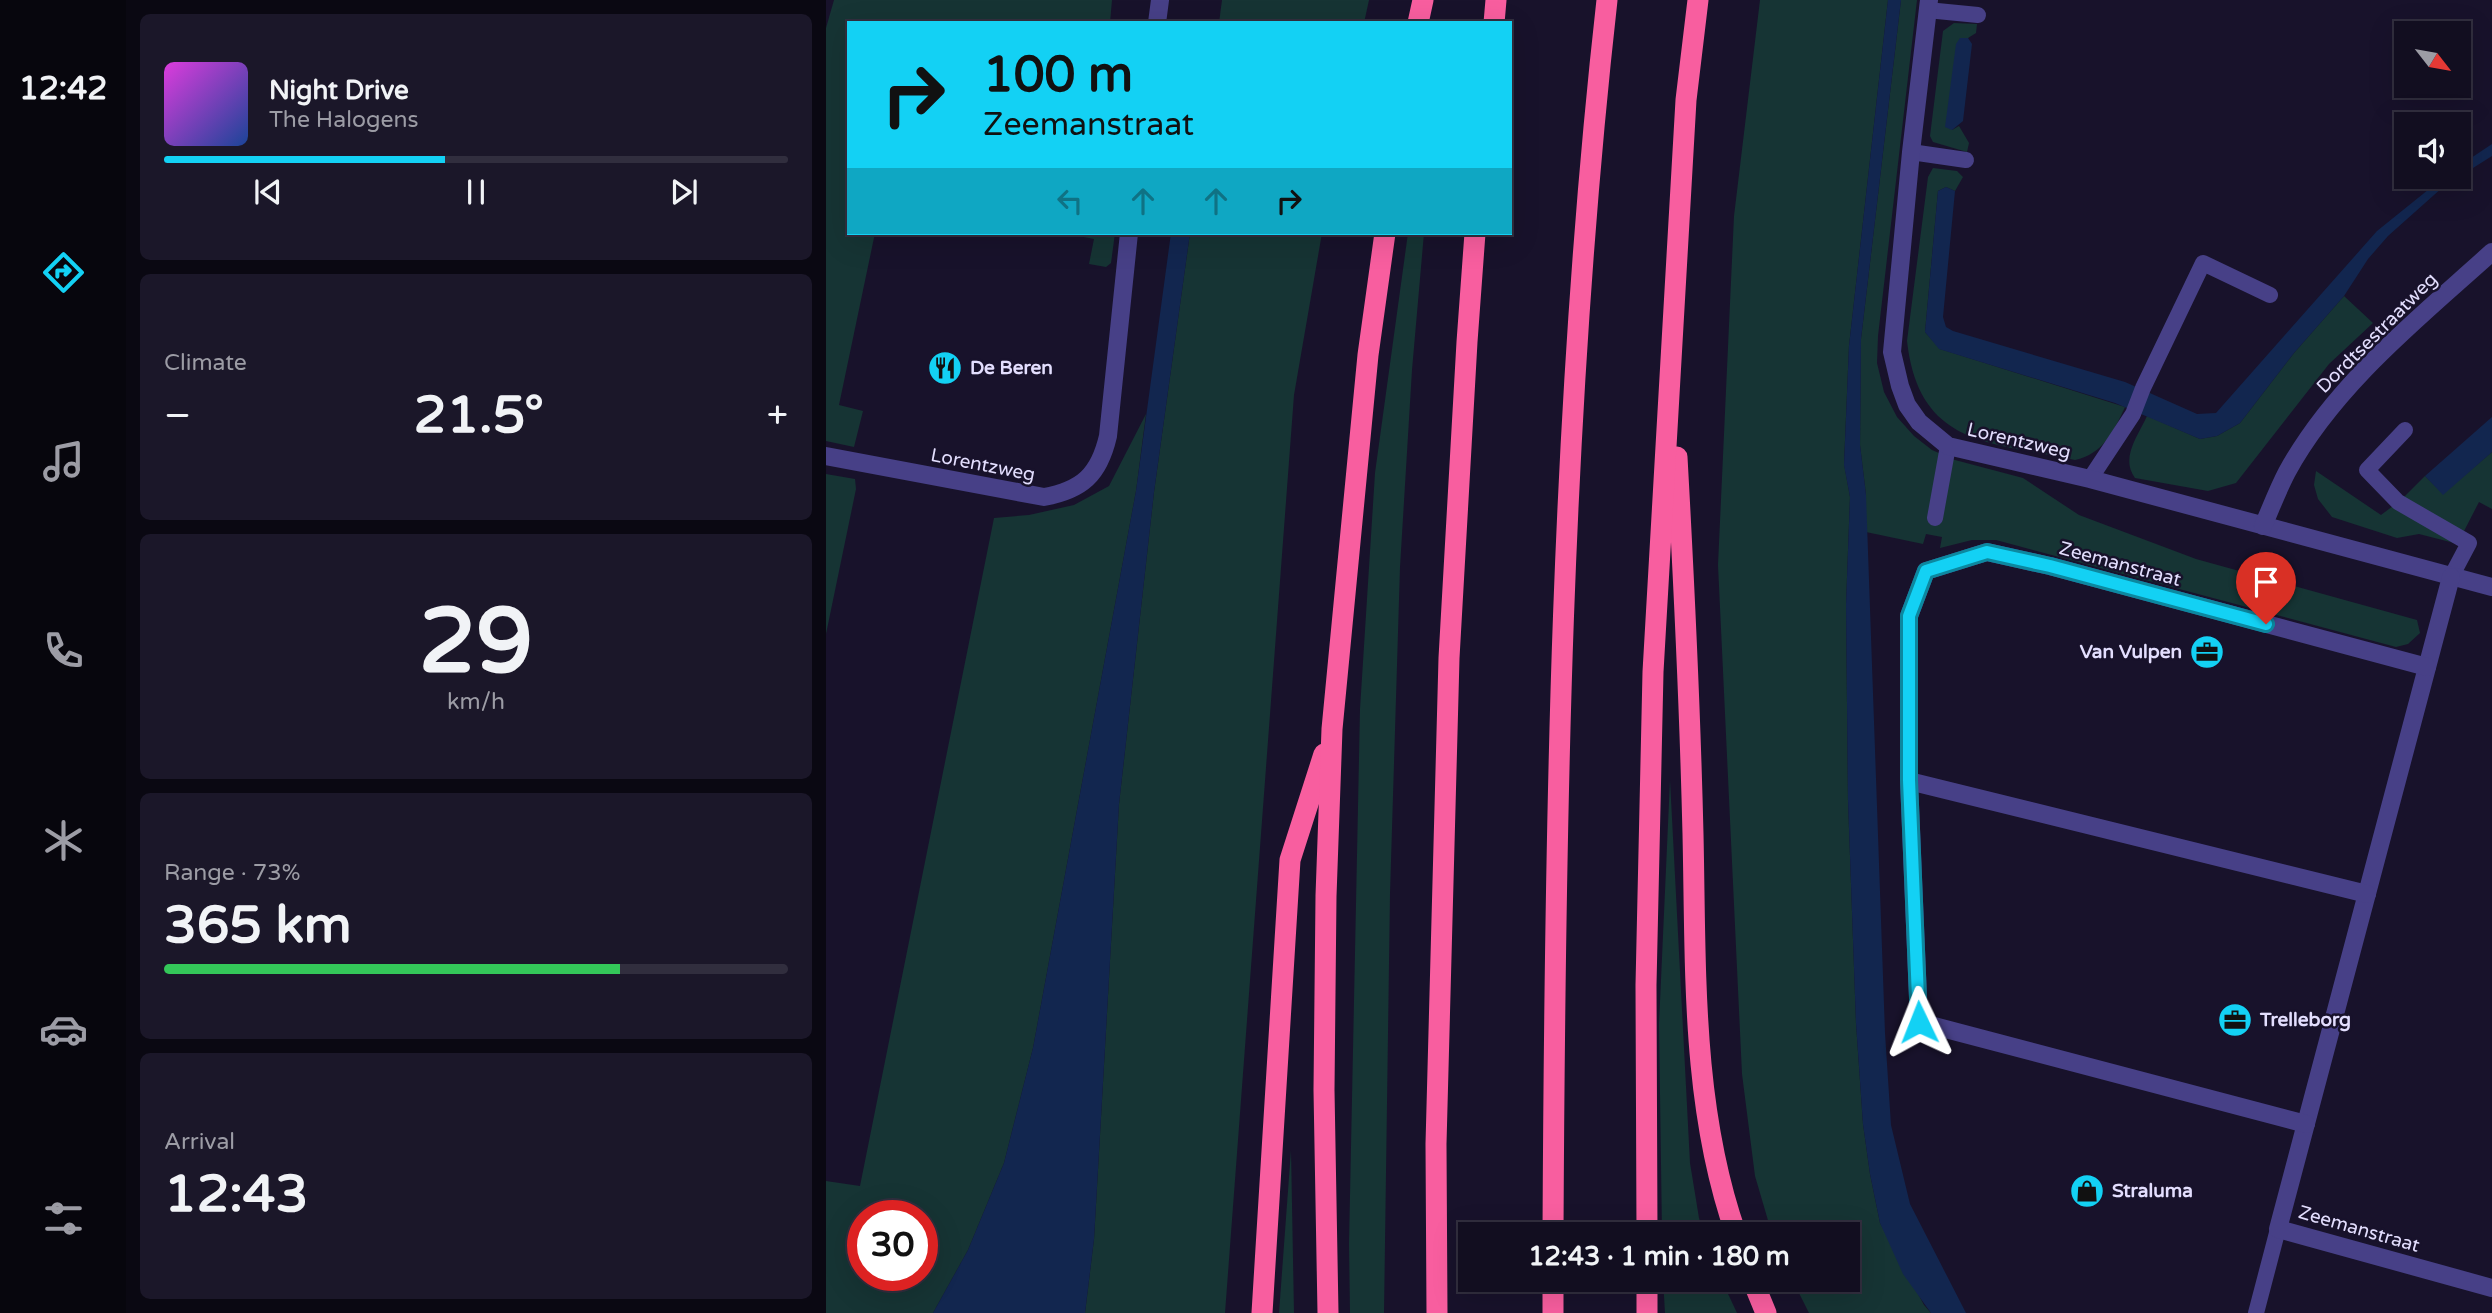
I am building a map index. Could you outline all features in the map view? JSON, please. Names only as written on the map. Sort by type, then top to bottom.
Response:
[{"type":"highway","points":[[1418,21],[1423,0]]},
{"type":"highway","points":[[1494,21],[1496,0]]},
{"type":"highway","points":[[1553,1222],[1559,781],[1573,392],[1595,108],[1607,0]]},
{"type":"highway","points":[[1647,1222],[1646,985],[1653,672],[1686,100],[1698,0]]},
{"type":"highway","points":[[1328,1313],[1324,1076],[1326,896],[1332,729],[1368,355],[1385,235]]},
{"type":"highway","points":[[1437,1313],[1436,1143],[1449,658],[1466,342],[1475,235]]},
{"type":"highway","points":[[1670,350],[1689,671],[1697,1010],[1707,1123],[1733,1222]]},
{"type":"highway","points":[[1262,1313],[1290,860],[1332,729]]},
{"type":"highway","points":[[1553,1292],[1553,1313]]},
{"type":"highway","points":[[1647,1292],[1647,1313]]},
{"type":"highway","points":[[1757,1292],[1766,1313]]},
{"type":"street","points":[[1157,21],[1160,0]]},
{"type":"street","name":"Lorentzweg","points":[[1928,5],[1892,352],[1907,405],[1919,422],[1948,446],[2090,480],[2492,587]]},
{"type":"street","name":"Lorentzweg","points":[[826,456],[1044,497],[1066,492],[1086,481],[1101,460],[1108,436],[1129,235]]},
{"type":"street","name":"Dordtsestraatweg","points":[[2263,526],[2286,473],[2303,446],[2350,386],[2397,338],[2492,252]]},
{"type":"street","name":"Zeemanstraat","points":[[2306,1124],[1919,1022],[1909,780],[1909,616],[1926,571],[1987,552],[2050,566],[2427,667]]},
{"type":"street","name":"Zeemanstraat","points":[[2451,577],[2278,1228],[2492,1288]]},
{"type":"street","points":[[1909,780],[2367,894]]},
{"type":"lane","points":[[1928,5],[1978,15]]},
{"type":"lane","points":[[1911,152],[1966,160]]},
{"type":"lane","points":[[2090,480],[2133,414],[2203,263],[2270,295]]},
{"type":"lane","points":[[2405,430],[2367,470],[2398,502],[2469,543],[2451,577]]},
{"type":"lane","points":[[1935,518],[1948,446]]},
{"type":"lane","points":[[2256,1313],[2278,1228]]},
{"type":"green space","points":[[834,0],[1112,0],[1110,21],[847,21],[847,235],[875,235],[839,405],[863,411],[854,447],[826,441],[826,28]]},
{"type":"green space","points":[[1222,0],[1369,0],[1364,21],[1219,21]]},
{"type":"green space","points":[[1760,0],[1888,0],[1849,346],[1844,464],[1850,497],[1846,605],[1848,800],[1856,1023],[1863,1124],[1870,1174],[1880,1223],[1924,1305],[1931,1313],[1809,1313],[1798,1292],[1860,1292],[1860,1222],[1768,1222],[1755,1176],[1742,1074],[1718,565],[1734,216]]},
{"type":"green space","points":[[1901,0],[1917,0],[1877,363],[1884,392],[1897,417],[1914,436],[1932,450],[1955,460],[2023,478],[2079,515],[2196,559],[2417,620],[2420,633],[2408,644],[2396,647],[1996,540],[1972,540],[1940,548],[1942,537],[1926,534],[1923,544],[1866,532],[1866,495],[1860,445],[1861,339]]},
{"type":"green space","points":[[1954,23],[1977,24],[1976,33],[1968,38],[1960,38],[1952,130],[1959,126],[1969,143],[1967,152],[1933,142],[1930,136],[1943,31]]},
{"type":"green space","points":[[1933,168],[1957,171],[1963,177],[1955,191],[1946,187],[1938,191],[1925,332],[1940,349],[2125,407],[2112,433],[2093,453],[2075,460],[1988,442],[1964,434],[1943,420],[1926,402],[1914,376],[1907,341],[1928,177]]},
{"type":"green space","points":[[1073,235],[1115,235],[1111,263],[1106,267],[1089,264],[1094,239]]},
{"type":"green space","points":[[1190,235],[1322,235],[1294,395],[1225,1313],[1085,1313],[1094,1239],[1119,804],[1154,492]]},
{"type":"green space","points":[[1408,235],[1424,235],[1412,370],[1400,567],[1390,894],[1384,1313],[1350,1313],[1349,1244],[1360,709],[1375,473]]},
{"type":"green space","points":[[2344,296],[2373,323],[2329,364],[2236,483],[2208,491],[2135,478],[2129,463],[2130,455],[2147,416],[2200,439],[2217,436],[2240,423],[2294,353]]},
{"type":"green space","points":[[1146,414],[1136,491],[1033,1048],[1004,1163],[968,1250],[933,1313],[826,1313],[826,1181],[860,1186],[994,518],[1029,515],[1074,505],[1109,486]]},
{"type":"green space","points":[[2492,452],[2492,509],[2479,502],[2463,533],[2403,498],[2425,476],[2443,494]]},
{"type":"green space","points":[[2316,471],[2381,515],[2393,506],[2458,544],[2419,534],[2397,538],[2332,517],[2318,499],[2314,485]]},
{"type":"green space","points":[[826,474],[855,479],[856,489],[826,634]]},
{"type":"green space","points":[[1670,780],[1690,1163],[1700,1222],[1662,1222],[1659,1024]]},
{"type":"green space","points":[[1291,1150],[1294,1313],[1279,1313]]},
{"type":"green space","points":[[1664,1292],[1727,1292],[1737,1313],[1665,1313]]},
{"type":"water","points":[[1888,0],[1901,0],[1861,339],[1860,445],[1866,495],[1885,1033],[1891,1125],[1910,1204],[1966,1313],[1931,1313],[1903,1274],[1880,1223],[1863,1124],[1856,1023],[1848,800],[1846,605],[1850,497],[1844,465],[1849,346]]},
{"type":"water","points":[[1960,38],[1968,38],[1972,44],[1963,121],[1952,130],[1945,127],[1956,44]]},
{"type":"water","points":[[2492,144],[2492,156],[2471,169],[2471,158]]},
{"type":"water","points":[[1946,187],[1955,191],[1943,317],[1946,327],[2125,382],[2197,414],[2216,413],[2377,231],[2429,189],[2441,189],[2388,236],[2368,259],[2344,296],[2294,353],[2240,423],[2217,436],[2200,439],[2115,403],[1939,349],[1925,332],[1938,191]]},
{"type":"water","points":[[1171,235],[1190,235],[1154,492],[1119,804],[1094,1239],[1085,1313],[933,1313],[968,1250],[1004,1163],[1033,1048],[1136,491]]},
{"type":"water","points":[[2492,417],[2492,452],[2443,495],[2425,476]]},
{"type":"place","name":"De Beren","points":[[945,368]]},
{"type":"place","name":"Van Vulpen","points":[[2207,652]]},
{"type":"place","name":"Trelleborg","points":[[2235,1020]]},
{"type":"place","name":"Straluma","points":[[2087,1191]]},
{"type":"route","points":[[1919,1022],[1909,780],[1909,616],[1926,571],[1987,552],[2050,566],[2266,624]]}]
